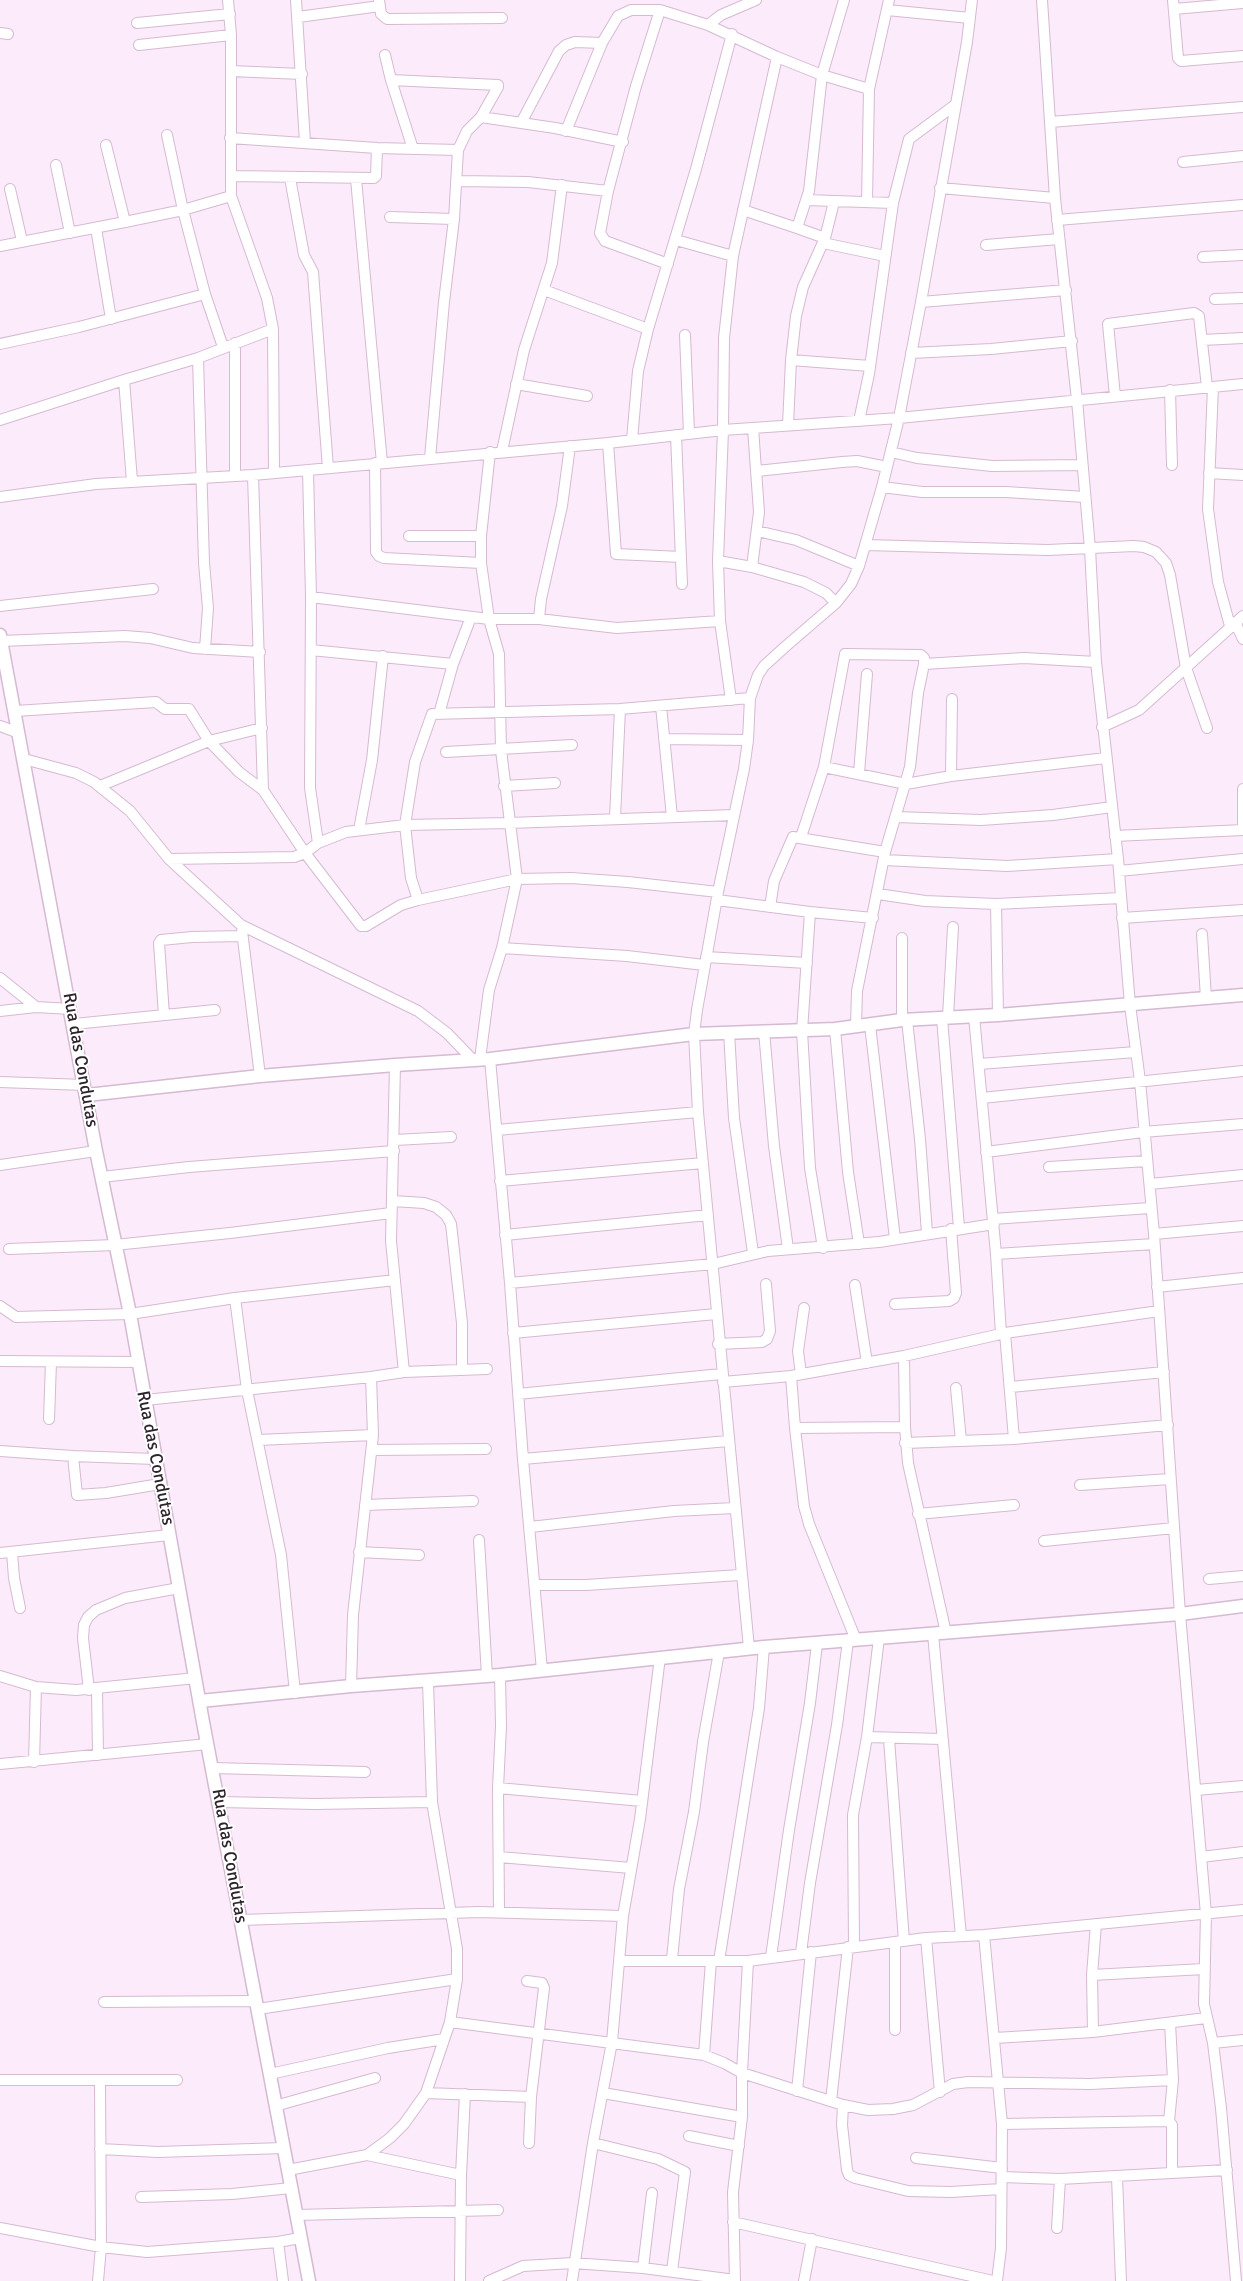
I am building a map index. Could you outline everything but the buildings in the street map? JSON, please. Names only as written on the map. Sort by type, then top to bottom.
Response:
[{"type":"street","points":[[228,0],[231,35],[231,196],[267,298],[273,329],[274,472]]},
{"type":"street","points":[[296,0],[305,142]]},
{"type":"street","points":[[708,25],[721,15],[756,0]]},
{"type":"street","points":[[797,228],[806,200],[812,169],[822,75],[844,0]]},
{"type":"street","points":[[748,1648],[702,1163],[694,1034],[705,961],[748,740],[750,698],[758,675],[764,666],[836,603],[851,584],[866,545],[882,487],[899,418],[921,302],[972,0]]},
{"type":"street","points":[[1042,0],[1055,198],[1072,341],[1081,465],[1090,548],[1096,662],[1102,728],[1118,859],[1130,1005],[1150,1184],[1150,1208],[1168,1425],[1180,1614],[1206,1914],[1204,1969],[1206,2018],[1212,2043],[1227,2170],[1236,2281]]},
{"type":"street","points":[[298,17],[379,3],[381,14],[387,19],[502,18]]},
{"type":"street","points":[[1243,3],[1174,4],[1178,58],[1181,61],[1243,56]]},
{"type":"street","points":[[867,202],[869,89],[888,5],[970,18]]},
{"type":"street","points":[[566,131],[602,43],[618,16],[631,10],[660,10],[708,25],[732,34],[777,57],[822,75],[869,89]]},
{"type":"street","points":[[660,10],[636,86],[623,142],[608,191],[600,232],[605,242],[668,264]]},
{"type":"street","points":[[138,23],[230,14]]},
{"type":"street","points":[[632,440],[638,371],[648,329],[676,240],[732,34]]},
{"type":"street","points":[[139,45],[231,35]]},
{"type":"street","points":[[521,123],[559,51],[566,45],[575,42],[602,43]]},
{"type":"street","points":[[385,55],[413,149]]},
{"type":"street","points":[[731,700],[720,621],[718,561],[724,338],[733,256],[777,57]]},
{"type":"street","points":[[231,71],[302,74]]},
{"type":"street","points":[[391,80],[498,85],[498,89],[480,117],[467,131],[458,150],[458,181],[444,302],[430,458]]},
{"type":"street","points":[[858,421],[870,366],[894,203],[909,139],[955,105]]},
{"type":"street","points":[[1050,122],[1243,106]]},
{"type":"street","points":[[480,117],[623,142]]},
{"type":"street","points":[[167,135],[183,210],[206,294],[224,348]]},
{"type":"street","points":[[230,138],[377,148],[458,150]]},
{"type":"street","points":[[106,145],[126,222]]},
{"type":"street","points":[[232,176],[356,180],[374,178],[376,176],[377,148]]},
{"type":"street","points":[[1183,162],[1243,156]]},
{"type":"street","points":[[56,165],[70,233]]},
{"type":"street","points":[[290,178],[304,255],[314,272],[328,468]]},
{"type":"street","points":[[356,180],[378,463],[376,552],[384,558],[481,563]]},
{"type":"street","points":[[458,181],[503,181],[608,191]]},
{"type":"street","points":[[502,451],[516,384],[532,323],[552,263],[562,186]]},
{"type":"street","points":[[940,188],[1055,198]]},
{"type":"street","points":[[10,189],[22,241]]},
{"type":"street","points":[[0,246],[183,210],[231,196]]},
{"type":"street","points":[[806,200],[894,203]]},
{"type":"street","points":[[788,426],[791,360],[796,316],[804,287],[824,241],[834,202]]},
{"type":"street","points":[[1057,220],[1243,206]]},
{"type":"street","points":[[743,210],[797,228],[824,241],[885,256]]},
{"type":"street","points":[[390,217],[454,219]]},
{"type":"street","points":[[96,228],[111,319]]},
{"type":"street","points":[[986,245],[1059,239]]},
{"type":"street","points":[[676,240],[733,256]]},
{"type":"street","points":[[1203,257],[1243,255]]},
{"type":"street","points":[[544,290],[648,329]]},
{"type":"street","points":[[921,302],[1066,290]]},
{"type":"street","points":[[0,344],[111,319],[206,294]]},
{"type":"street","points":[[1215,299],[1243,298]]},
{"type":"street","points":[[1115,396],[1108,325],[1110,323],[1197,313],[1210,387],[1208,509],[1218,582],[1243,639]]},
{"type":"street","points":[[0,420],[198,358],[235,342],[273,329]]},
{"type":"street","points":[[685,335],[689,433]]},
{"type":"street","points":[[1202,340],[1243,338]]},
{"type":"street","points":[[911,353],[991,350],[1072,341]]},
{"type":"street","points":[[235,342],[235,475]]},
{"type":"street","points":[[198,358],[204,563],[208,608],[205,649]]},
{"type":"street","points":[[791,360],[870,366]]},
{"type":"street","points":[[124,380],[132,481]]},
{"type":"street","points":[[516,384],[587,396]]},
{"type":"street","points":[[0,497],[79,485],[253,475],[490,452],[608,443],[723,430],[899,418],[1243,384]]},
{"type":"street","points":[[1170,390],[1172,465]]},
{"type":"street","points":[[752,567],[757,530],[757,471],[753,428]]},
{"type":"street","points":[[676,435],[682,584]]},
{"type":"street","points":[[608,443],[616,554],[681,557]]},
{"type":"street","points":[[539,619],[543,588],[562,506],[570,446]]},
{"type":"street","points":[[490,452],[481,536],[481,563],[489,619],[499,654],[501,750],[517,879],[502,948],[489,990],[481,1059],[497,1130],[542,1670]]},
{"type":"street","points":[[891,452],[916,458],[992,466],[1081,465]]},
{"type":"street","points":[[757,471],[857,461],[887,467]]},
{"type":"street","points":[[308,470],[311,597],[310,788],[318,843]]},
{"type":"street","points":[[1208,474],[1243,475]]},
{"type":"street","points":[[253,475],[263,790]]},
{"type":"street","points":[[882,487],[922,492],[1006,492],[1085,497]]},
{"type":"street","points":[[757,530],[796,540],[859,566]]},
{"type":"street","points":[[409,536],[481,536]]},
{"type":"street","points":[[866,545],[970,549],[1144,547],[1156,552],[1166,563],[1170,575],[1186,668],[1208,728]]},
{"type":"street","points":[[718,561],[752,567],[815,586],[836,603]]},
{"type":"street","points":[[0,606],[153,589]]},
{"type":"street","points":[[311,597],[489,619],[539,619],[617,628],[720,621]]},
{"type":"street","points":[[439,714],[453,664],[471,617]]},
{"type":"street","points":[[1102,728],[1139,710],[1236,621]]},
{"type":"street","points":[[1,638],[124,636],[205,649],[260,652]]},
{"type":"street","name":"Rua das Condutas","points":[[1,638],[96,1151],[130,1314],[178,1588],[220,1802],[309,2281]]},
{"type":"street","points":[[311,650],[453,664]]},
{"type":"street","points":[[801,838],[824,767],[845,654],[921,655],[924,658],[924,664],[906,784],[885,856],[857,991],[856,1026]]},
{"type":"street","points":[[360,830],[374,745],[382,656]]},
{"type":"street","points":[[924,664],[1024,658],[1096,662]]},
{"type":"street","points":[[859,773],[867,674]]},
{"type":"street","points":[[418,900],[410,878],[405,825],[415,762],[430,716],[439,714],[620,709],[750,698]]},
{"type":"street","points":[[951,776],[952,699]]},
{"type":"street","points":[[15,711],[156,702],[165,709],[191,710],[209,741],[240,772],[263,790],[305,853],[361,926],[366,926],[401,905],[418,900],[517,879],[572,878],[718,896],[810,912],[873,918]]},
{"type":"street","points":[[661,706],[672,817]]},
{"type":"street","points":[[615,818],[620,709]]},
{"type":"street","points":[[0,726],[19,732]]},
{"type":"street","points":[[100,786],[209,741],[262,728]]},
{"type":"street","points":[[664,740],[748,740]]},
{"type":"street","points":[[446,752],[572,745]]},
{"type":"street","points":[[824,767],[906,784],[951,776],[1106,758]]},
{"type":"street","points":[[24,759],[76,773],[100,786],[130,811],[169,859],[241,925],[418,1011],[481,1059]]},
{"type":"street","points":[[504,786],[555,783]]},
{"type":"street","points":[[1115,836],[1243,830],[1243,789]]},
{"type":"street","points":[[896,817],[981,820],[1053,815],[1112,807]]},
{"type":"street","points":[[169,859],[280,858],[305,853],[318,843],[334,835],[405,825],[734,815]]},
{"type":"street","points":[[770,906],[774,880],[791,838],[801,838],[885,856],[1008,866],[1118,859]]},
{"type":"street","points":[[1119,871],[1243,859]]},
{"type":"street","points":[[878,894],[925,901],[996,904],[1121,898]]},
{"type":"street","points":[[996,904],[998,1015]]},
{"type":"street","points":[[1122,918],[1243,910]]},
{"type":"street","points":[[810,912],[802,1031],[810,1168],[823,1248]]},
{"type":"street","points":[[241,925],[260,1076]]},
{"type":"street","points":[[895,1304],[949,1302],[956,1293],[955,1228],[945,1018],[953,927]]},
{"type":"street","points":[[1202,934],[1206,998]]},
{"type":"street","points":[[164,1015],[159,943],[161,940],[242,936]]},
{"type":"street","points":[[902,938],[904,1020],[920,1139],[927,1233]]},
{"type":"street","points":[[502,948],[705,961],[807,963]]},
{"type":"street","points":[[0,978],[36,1007]]},
{"type":"street","points":[[0,1082],[86,1090],[395,1064],[481,1059],[694,1034],[835,1029],[904,1020],[998,1015],[1243,995]]},
{"type":"street","points":[[0,1011],[36,1007],[71,1009]]},
{"type":"street","points":[[74,1024],[215,1010]]},
{"type":"street","points":[[974,1016],[1003,1334],[1011,1387],[1014,1439]]},
{"type":"street","points":[[870,1025],[895,1240]]},
{"type":"street","points":[[835,1029],[848,1172],[859,1244]]},
{"type":"street","points":[[764,1031],[774,1146],[788,1250]]},
{"type":"street","points":[[729,1032],[734,1118],[753,1253]]},
{"type":"street","points":[[979,1064],[1136,1052]]},
{"type":"street","points":[[395,1064],[395,1140],[391,1213],[404,1372]]},
{"type":"street","points":[[982,1098],[1243,1071]]},
{"type":"street","points":[[497,1130],[698,1112]]},
{"type":"street","points":[[986,1152],[1143,1132],[1243,1124]]},
{"type":"street","points":[[395,1140],[451,1137]]},
{"type":"street","points":[[0,1165],[96,1151]]},
{"type":"street","points":[[102,1177],[189,1167],[394,1151]]},
{"type":"street","points":[[1049,1167],[1147,1161]]},
{"type":"street","points":[[500,1182],[702,1163]]},
{"type":"street","points":[[1150,1184],[1243,1175]]},
{"type":"street","points":[[393,1201],[424,1203],[436,1206],[446,1215],[451,1224],[462,1323],[462,1369]]},
{"type":"street","points":[[510,1283],[713,1264],[753,1253],[895,1240],[993,1221],[1150,1208]]},
{"type":"street","points":[[9,1249],[115,1245],[391,1213]]},
{"type":"street","points":[[505,1235],[708,1215]]},
{"type":"street","points":[[996,1254],[1154,1239],[1243,1226]]},
{"type":"street","points":[[1157,1287],[1243,1278]]},
{"type":"street","points":[[0,1306],[16,1317],[130,1314],[235,1298],[395,1280]]},
{"type":"street","points":[[718,1344],[762,1342],[767,1339],[770,1331],[766,1284]]},
{"type":"street","points":[[855,1285],[867,1363]]},
{"type":"street","points":[[235,1298],[247,1390],[281,1554],[295,1693]]},
{"type":"street","points":[[797,2091],[812,1874],[852,1641],[804,1506],[795,1428],[796,1375],[804,1308]]},
{"type":"street","points":[[518,1394],[722,1378],[796,1375],[904,1356],[1003,1334],[1159,1311]]},
{"type":"street","points":[[513,1333],[716,1314]]},
{"type":"street","points":[[904,1356],[906,1443],[939,1634],[942,1739],[961,1936]]},
{"type":"street","points":[[0,1361],[137,1362]]},
{"type":"street","points":[[49,1420],[51,1362]]},
{"type":"street","points":[[145,1400],[404,1372],[487,1369]]},
{"type":"street","points":[[1011,1387],[1164,1372]]},
{"type":"street","points":[[351,1686],[353,1615],[373,1435],[371,1377]]},
{"type":"street","points":[[956,1388],[961,1441]]},
{"type":"street","points":[[906,1443],[1014,1439],[1168,1425]]},
{"type":"street","points":[[795,1428],[905,1427]]},
{"type":"street","points":[[258,1440],[373,1435]]},
{"type":"street","points":[[523,1459],[728,1441]]},
{"type":"street","points":[[372,1450],[486,1449]]},
{"type":"street","points":[[0,1451],[155,1459]]},
{"type":"street","points":[[73,1456],[77,1495],[106,1493],[160,1484]]},
{"type":"street","points":[[1080,1485],[1170,1479]]},
{"type":"street","points":[[365,1505],[473,1501]]},
{"type":"street","points":[[918,1514],[1014,1505]]},
{"type":"street","points":[[530,1526],[674,1511],[735,1508]]},
{"type":"street","points":[[1044,1540],[1174,1528]]},
{"type":"street","points":[[0,1553],[169,1535]]},
{"type":"street","points":[[479,1540],[487,1676]]},
{"type":"street","points":[[12,1552],[14,1578],[20,1608]]},
{"type":"street","points":[[359,1552],[419,1555]]},
{"type":"street","points":[[536,1585],[586,1585],[740,1575]]},
{"type":"street","points":[[1209,1579],[1243,1576]]},
{"type":"street","points":[[98,1755],[93,1689],[84,1638],[84,1625],[88,1617],[96,1610],[125,1598],[178,1588]]},
{"type":"street","points":[[200,1702],[351,1686],[428,1682],[500,1675],[748,1648],[1180,1614],[1243,1606]]},
{"type":"street","points":[[831,2101],[851,1947],[853,1815],[867,1737],[879,1638]]},
{"type":"street","points":[[771,1956],[810,1703],[817,1644]]},
{"type":"street","points":[[704,2055],[715,1961],[759,1708],[764,1647]]},
{"type":"street","points":[[672,1959],[679,1890],[694,1812],[703,1742],[719,1652]]},
{"type":"street","points":[[572,2281],[593,2142],[612,2042],[623,1916],[642,1801],[660,1657]]},
{"type":"street","points":[[499,1912],[498,1788],[501,1726],[500,1675]]},
{"type":"street","points":[[0,1676],[36,1687],[93,1689],[196,1678]]},
{"type":"street","points":[[367,2155],[404,2124],[426,2092],[450,2022],[457,1979],[457,1949],[452,1913],[432,1802],[428,1682]]},
{"type":"street","points":[[34,1762],[36,1687]]},
{"type":"street","points":[[867,1737],[942,1739]]},
{"type":"street","points":[[889,1738],[900,1942],[895,2030]]},
{"type":"street","points":[[0,1764],[208,1744]]},
{"type":"street","points":[[213,1768],[366,1772]]},
{"type":"street","points":[[1196,1790],[1243,1786]]},
{"type":"street","points":[[498,1788],[642,1801]]},
{"type":"street","points":[[220,1802],[315,1804],[432,1802]]},
{"type":"street","points":[[1201,1857],[1243,1852]]},
{"type":"street","points":[[499,1857],[631,1868]]},
{"type":"street","points":[[620,1961],[672,1959],[748,1961],[771,1956],[926,1938],[984,1935],[1243,1910]]},
{"type":"street","points":[[241,1920],[499,1912],[623,1916]]},
{"type":"street","points":[[1093,2032],[1092,1976],[1096,1924]]},
{"type":"street","points":[[984,1935],[1002,2124],[1001,2248],[997,2281]]},
{"type":"street","points":[[926,1938],[940,2092]]},
{"type":"street","points":[[489,2281],[523,2266],[574,2263],[672,2271],[687,2277],[735,2280],[733,2192],[742,2117],[742,2073],[748,1961]]},
{"type":"street","points":[[1092,1976],[1204,1969]]},
{"type":"street","points":[[104,2002],[257,2005],[457,1979]]},
{"type":"street","points":[[527,1981],[544,1985],[531,2097],[529,2143]]},
{"type":"street","points":[[995,2038],[1093,2032],[1206,2018]]},
{"type":"street","points":[[450,2022],[704,2055],[742,2073],[843,2105],[868,2110],[893,2109],[913,2105],[953,2084],[968,2082],[1090,2084],[1173,2080]]},
{"type":"street","points":[[1170,2023],[1173,2080],[1170,2121],[1172,2126],[1172,2173]]},
{"type":"street","points":[[270,2074],[388,2048],[444,2038]]},
{"type":"street","points":[[1212,2043],[1243,2040]]},
{"type":"street","points":[[275,2106],[375,2078]]},
{"type":"street","points":[[0,2080],[177,2080]]},
{"type":"street","points":[[98,2281],[101,2247],[100,2081]]},
{"type":"street","points":[[426,2092],[531,2097]]},
{"type":"street","points":[[603,2093],[742,2117]]},
{"type":"street","points":[[460,2281],[461,2175],[465,2094]]},
{"type":"street","points":[[843,2105],[842,2125],[847,2170],[855,2178],[908,2191],[951,2192],[1001,2189]]},
{"type":"street","points":[[1002,2124],[1170,2121]]},
{"type":"street","points":[[689,2136],[739,2146]]},
{"type":"street","points":[[593,2142],[643,2154],[685,2172],[672,2271]]},
{"type":"street","points":[[100,2149],[158,2152],[284,2148]]},
{"type":"street","points":[[288,2170],[367,2155],[461,2175]]},
{"type":"street","points":[[916,2158],[1060,2180],[1227,2170]]},
{"type":"street","points":[[1117,2177],[1121,2281]]},
{"type":"street","points":[[1057,2228],[1060,2180]]},
{"type":"street","points":[[141,2197],[232,2194],[291,2188]]},
{"type":"street","points":[[643,2268],[652,2193]]},
{"type":"street","points":[[296,2215],[498,2210]]},
{"type":"street","points":[[1231,2217],[1243,2217]]},
{"type":"street","points":[[733,2222],[994,2281]]},
{"type":"street","points":[[0,2228],[101,2247],[147,2252],[278,2242],[300,2238]]},
{"type":"street","points":[[804,2281],[812,2239]]},
{"type":"street","points":[[278,2242],[283,2281]]}]
